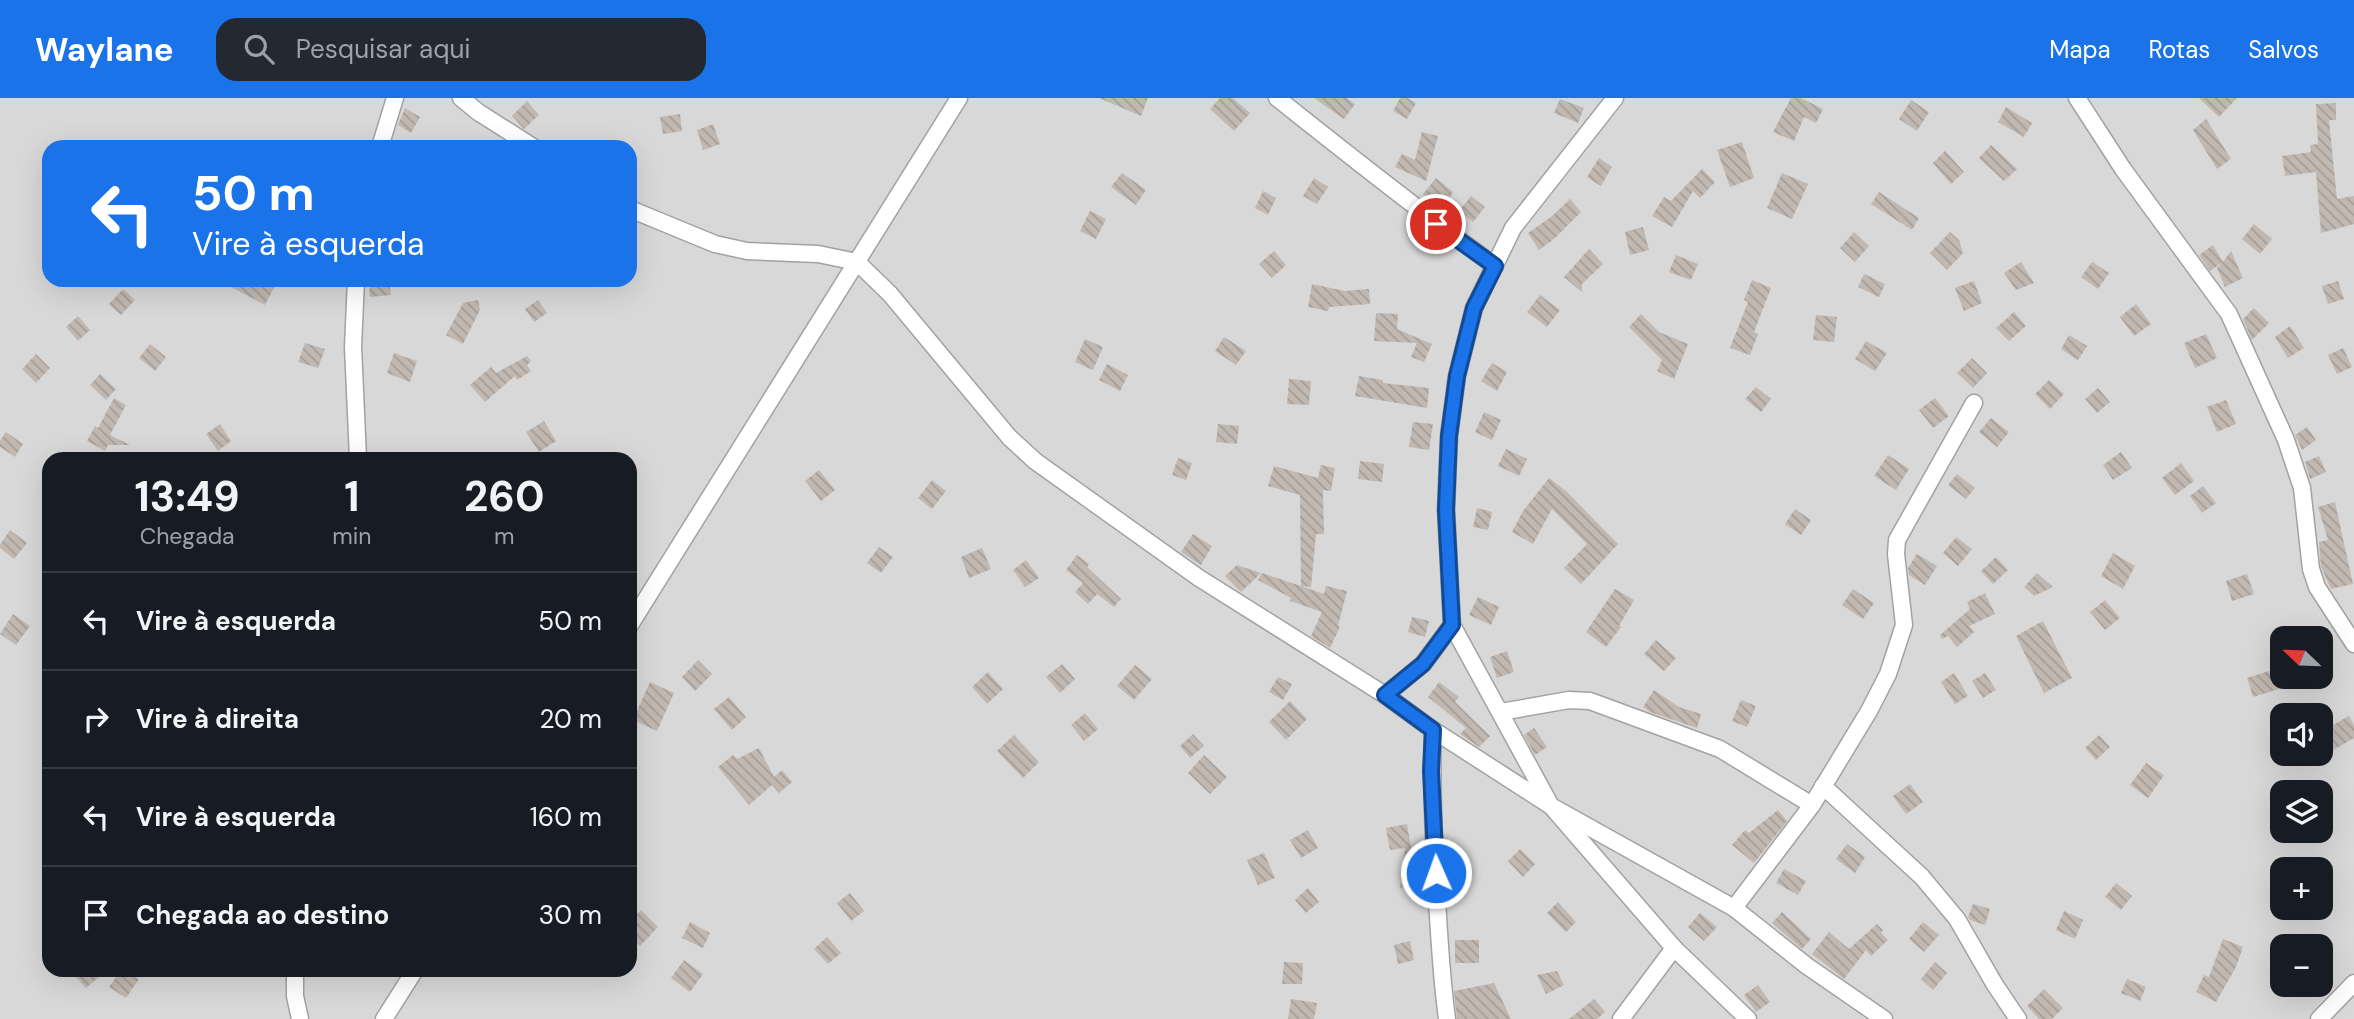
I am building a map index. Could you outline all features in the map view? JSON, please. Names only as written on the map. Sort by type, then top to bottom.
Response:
[{"type":"street","points":[[382,140],[395,98]]},
{"type":"street","points":[[461,98],[522,140]]},
{"type":"street","points":[[637,614],[959,98]]},
{"type":"street","points":[[1277,98],[1417,210],[1495,266]]},
{"type":"street","points":[[1615,98],[1513,228],[1474,308],[1457,376],[1449,436],[1446,510],[1452,625],[1552,806],[1674,948],[1748,1019]]},
{"type":"street","points":[[2077,98],[2123,169],[2230,314],[2287,440],[2302,488],[2311,569],[2317,587],[2354,644]]},
{"type":"street","points":[[637,212],[715,244],[747,251],[818,254],[857,262],[890,294],[1009,438],[1035,461],[1199,578],[1385,695],[1433,730],[1552,806],[1734,908],[1807,966],[1884,1019]]},
{"type":"street","points":[[356,287],[353,347],[358,452]]},
{"type":"street","points":[[1734,908],[1812,805],[1888,674],[1904,625],[1896,554],[1897,540],[1974,403]]},
{"type":"street","points":[[1385,695],[1423,664],[1452,625]]},
{"type":"street","points":[[1501,712],[1569,700],[1590,701],[1720,749],[1812,805]]},
{"type":"street","points":[[1433,730],[1431,771],[1438,924],[1447,1019]]},
{"type":"street","points":[[1823,786],[1922,877],[1957,919],[1994,985],[2018,1019]]},
{"type":"street","points":[[1621,1019],[1674,948]]},
{"type":"street","points":[[295,977],[295,996],[300,1019]]},
{"type":"street","points":[[384,1019],[411,977]]},
{"type":"street","points":[[2319,1019],[2354,983]]},
{"type":"shaded area","points":[[0,98],[2354,98],[2354,1019],[0,1019]]},
{"type":"building","points":[[1099,98],[1148,98],[1141,116]]},
{"type":"building","points":[[1220,98],[1233,98],[1250,113],[1234,131],[1210,109]]},
{"type":"building","points":[[1314,98],[1347,98],[1355,104],[1344,119]]},
{"type":"building","points":[[1400,98],[1416,103],[1407,119],[1393,111]]},
{"type":"building","points":[[1791,98],[1801,98],[1823,109],[1816,123],[1804,117],[1794,141],[1773,132]]},
{"type":"building","points":[[2199,98],[2237,98],[2219,117]]},
{"type":"building","points":[[1560,99],[1584,108],[1578,123],[1554,113]]},
{"type":"building","points":[[1911,100],[1929,112],[1917,131],[1899,119]]},
{"type":"building","points":[[527,101],[539,115],[524,129],[512,116]]},
{"type":"building","points":[[2336,103],[2336,120],[2329,120],[2337,199],[2354,196],[2354,224],[2321,233],[2316,172],[2285,176],[2282,156],[2311,152],[2310,145],[2318,144],[2316,104]]},
{"type":"building","points":[[2006,107],[2032,123],[2024,137],[1998,122]]},
{"type":"building","points":[[405,108],[420,117],[411,133],[398,125]]},
{"type":"building","points":[[680,114],[682,131],[663,134],[660,117]]},
{"type":"building","points":[[2206,119],[2231,159],[2217,169],[2193,130]]},
{"type":"building","points":[[713,124],[720,144],[703,150],[697,130]]},
{"type":"building","points":[[1422,132],[1438,136],[1426,181],[1395,167],[1402,154],[1415,160]]},
{"type":"building","points":[[1742,142],[1754,178],[1730,187],[1717,150]]},
{"type":"building","points":[[1991,145],[2017,169],[2004,181],[1979,158]]},
{"type":"building","points":[[1945,151],[1964,172],[1951,184],[1933,163]]},
{"type":"building","points":[[1599,158],[1612,167],[1601,186],[1587,177]]},
{"type":"building","points":[[1702,169],[1715,182],[1700,198],[1693,191],[1672,227],[1652,216],[1664,197],[1671,201]]},
{"type":"building","points":[[1122,173],[1146,190],[1136,205],[1111,187]]},
{"type":"building","points":[[1782,173],[1808,184],[1792,219],[1767,208]]},
{"type":"building","points":[[1314,178],[1328,187],[1317,204],[1303,196]]},
{"type":"building","points":[[1436,178],[1453,192],[1442,210],[1423,194]]},
{"type":"building","points":[[1263,191],[1276,198],[1268,215],[1255,208]]},
{"type":"building","points":[[1879,192],[1919,218],[1912,230],[1871,204]]},
{"type":"building","points":[[1471,196],[1485,207],[1473,222],[1459,211]]},
{"type":"building","points":[[1570,199],[1581,212],[1539,250],[1528,233]]},
{"type":"building","points":[[1090,211],[1106,219],[1096,239],[1080,231]]},
{"type":"building","points":[[2254,224],[2272,239],[2260,254],[2242,239]]},
{"type":"building","points":[[1643,227],[1649,250],[1630,255],[1625,232]]},
{"type":"building","points":[[1854,232],[1869,246],[1855,262],[1840,248]]},
{"type":"building","points":[[1950,232],[1959,240],[1963,253],[1947,270],[1930,253]]},
{"type":"building","points":[[2213,245],[2223,262],[2210,271],[2199,255]]},
{"type":"building","points":[[1589,249],[1603,264],[1582,284],[1582,292],[1564,277]]},
{"type":"building","points":[[1274,251],[1286,265],[1272,278],[1259,264]]},
{"type":"building","points":[[2231,251],[2243,278],[2225,287],[2217,268]]},
{"type":"building","points":[[1676,255],[1698,264],[1691,280],[1669,272]]},
{"type":"building","points":[[2021,262],[2034,283],[2016,290],[2004,273]]},
{"type":"building","points":[[2092,262],[2109,273],[2098,289],[2081,277]]},
{"type":"building","points":[[1864,274],[1885,284],[1879,297],[1858,287]]},
{"type":"building","points":[[1752,280],[1771,288],[1754,332],[1758,334],[1750,355],[1730,348],[1748,302],[1744,300]]},
{"type":"building","points":[[1974,281],[1982,303],[1964,311],[1955,288]]},
{"type":"building","points":[[2338,281],[2344,299],[2328,304],[2322,286]]},
{"type":"building","points":[[1312,284],[1345,291],[1369,289],[1370,304],[1329,307],[1328,311],[1308,307]]},
{"type":"building","points":[[231,287],[274,287],[265,305]]},
{"type":"building","points":[[369,287],[390,287],[391,295],[370,297]]},
{"type":"building","points":[[123,289],[135,300],[121,315],[109,304]]},
{"type":"building","points":[[1540,295],[1560,310],[1547,327],[1527,312]]},
{"type":"building","points":[[478,300],[480,310],[463,344],[446,335],[463,303]]},
{"type":"building","points":[[538,300],[547,313],[534,322],[525,309]]},
{"type":"building","points":[[2136,304],[2151,324],[2134,336],[2120,317]]},
{"type":"building","points":[[2254,308],[2269,323],[2252,340],[2243,319]]},
{"type":"building","points":[[2014,312],[2026,326],[2009,341],[1996,328]]},
{"type":"building","points":[[1376,313],[1398,314],[1397,329],[1432,344],[1424,362],[1411,357],[1417,343],[1374,341]]},
{"type":"building","points":[[1641,314],[1659,332],[1688,344],[1674,379],[1657,371],[1662,360],[1629,327]]},
{"type":"building","points":[[1816,315],[1837,317],[1834,342],[1813,340]]},
{"type":"building","points":[[78,316],[90,330],[78,341],[66,327]]},
{"type":"building","points":[[2290,326],[2304,348],[2288,358],[2275,337]]},
{"type":"building","points":[[2206,334],[2217,358],[2195,368],[2184,343]]},
{"type":"building","points":[[2069,335],[2087,346],[2078,360],[2061,349]]},
{"type":"building","points":[[1224,337],[1246,351],[1236,365],[1215,351]]},
{"type":"building","points":[[1085,339],[1103,347],[1093,370],[1075,362]]},
{"type":"building","points":[[1866,341],[1887,353],[1875,371],[1855,359]]},
{"type":"building","points":[[305,343],[325,349],[318,368],[298,362]]},
{"type":"building","points":[[150,344],[166,357],[155,371],[139,358]]},
{"type":"building","points":[[2343,348],[2352,367],[2337,374],[2328,355]]},
{"type":"building","points":[[394,353],[417,361],[410,382],[387,373]]},
{"type":"building","points":[[36,354],[50,368],[36,383],[22,369]]},
{"type":"building","points":[[527,356],[531,361],[527,365],[531,371],[517,380],[515,376],[485,402],[470,385],[491,367],[496,373]]},
{"type":"building","points":[[1972,358],[1987,373],[1973,388],[1957,373]]},
{"type":"building","points":[[1492,363],[1507,372],[1497,391],[1481,381]]},
{"type":"building","points":[[1107,364],[1128,375],[1120,391],[1099,380]]},
{"type":"building","points":[[100,374],[116,389],[106,400],[90,385]]},
{"type":"building","points":[[1359,376],[1383,380],[1383,383],[1429,388],[1427,408],[1355,396]]},
{"type":"building","points":[[1289,379],[1311,381],[1309,405],[1287,404]]},
{"type":"building","points":[[2049,380],[2064,394],[2050,409],[2035,394]]},
{"type":"building","points":[[1756,387],[1771,399],[1761,412],[1745,399]]},
{"type":"building","points":[[2098,388],[2110,402],[2097,413],[2085,399]]},
{"type":"building","points":[[114,398],[126,405],[110,435],[130,445],[108,445],[105,451],[87,441],[95,426],[98,428]]},
{"type":"building","points":[[1935,398],[1949,416],[1933,428],[1919,410]]},
{"type":"building","points":[[2226,400],[2236,424],[2217,432],[2207,407]]},
{"type":"building","points":[[1484,412],[1501,420],[1492,440],[1475,432]]},
{"type":"building","points":[[1991,418],[2009,432],[1997,447],[1979,432]]},
{"type":"building","points":[[544,421],[556,441],[539,452],[526,432]]},
{"type":"building","points":[[1413,422],[1433,424],[1429,450],[1409,447]]},
{"type":"building","points":[[220,424],[231,441],[218,451],[206,434]]},
{"type":"building","points":[[1218,424],[1239,426],[1237,444],[1216,442]]},
{"type":"building","points":[[2307,427],[2316,440],[2302,450],[2295,435]]},
{"type":"building","points":[[6,432],[23,444],[15,457],[0,447],[0,441]]},
{"type":"building","points":[[1506,449],[1527,459],[1519,476],[1498,466]]},
{"type":"building","points":[[2121,452],[2132,468],[2113,480],[2103,465]]},
{"type":"building","points":[[1888,455],[1909,469],[1896,490],[1874,476]]},
{"type":"building","points":[[2319,456],[2326,472],[2310,479],[2305,462]]},
{"type":"building","points":[[1178,458],[1192,463],[1186,480],[1172,475]]},
{"type":"building","points":[[1360,461],[1384,464],[1382,482],[1358,479]]},
{"type":"building","points":[[2181,463],[2194,481],[2175,495],[2162,478]]},
{"type":"building","points":[[1321,465],[1335,468],[1331,491],[1323,490],[1324,534],[1316,534],[1311,587],[1301,586],[1300,495],[1268,486],[1274,466],[1318,478]]},
{"type":"building","points":[[819,470],[835,490],[821,501],[805,481]]},
{"type":"building","points":[[1957,474],[1975,488],[1966,499],[1948,485]]},
{"type":"building","points":[[1549,478],[1567,492],[1618,544],[1581,584],[1564,568],[1587,544],[1552,509],[1533,544],[1512,532],[1523,511]]},
{"type":"building","points":[[932,480],[946,491],[932,509],[918,498]]},
{"type":"building","points":[[2203,486],[2216,503],[2202,513],[2190,496]]},
{"type":"building","points":[[2335,502],[2353,584],[2331,589],[2321,567],[2319,542],[2328,540],[2318,507]]},
{"type":"building","points":[[1477,508],[1492,512],[1488,530],[1473,527]]},
{"type":"building","points":[[1795,509],[1811,520],[1801,535],[1785,524]]},
{"type":"building","points":[[10,530],[27,543],[14,559],[0,548]]},
{"type":"building","points":[[1193,534],[1212,546],[1201,565],[1181,552]]},
{"type":"building","points":[[1956,537],[1972,549],[1958,566],[1943,553]]},
{"type":"building","points":[[879,547],[893,557],[881,573],[867,563]]},
{"type":"building","points":[[982,548],[991,569],[969,578],[961,557]]},
{"type":"building","points":[[2113,553],[2135,566],[2123,589],[2101,576]]},
{"type":"building","points":[[1917,554],[1937,566],[1925,585],[1909,575],[1908,568]]},
{"type":"building","points":[[1077,555],[1089,564],[1087,567],[1121,599],[1114,607],[1097,594],[1088,604],[1075,592],[1083,583],[1066,570]]},
{"type":"building","points":[[1996,557],[2008,570],[1993,584],[1981,571]]},
{"type":"building","points":[[1026,560],[1039,578],[1025,587],[1013,570]]},
{"type":"building","points":[[1237,565],[1261,573],[1241,592],[1225,576]]},
{"type":"building","points":[[1262,573],[1324,594],[1326,586],[1347,591],[1338,626],[1340,627],[1330,648],[1311,636],[1322,612],[1290,601],[1291,598],[1258,580]]},
{"type":"building","points":[[2037,573],[2053,587],[2034,596],[2024,587]]},
{"type":"building","points":[[2247,574],[2254,594],[2232,601],[2226,581]]},
{"type":"building","points":[[1615,589],[1634,600],[1619,626],[1621,627],[1606,647],[1586,632]]},
{"type":"building","points":[[1853,589],[1874,603],[1863,619],[1842,605]]},
{"type":"building","points":[[1985,593],[1995,614],[1969,626],[1974,632],[1957,647],[1948,636],[1942,639],[1940,635],[1970,609],[1967,602]]},
{"type":"building","points":[[1478,597],[1499,607],[1491,625],[1469,615]]},
{"type":"building","points":[[2105,600],[2120,618],[2105,630],[2090,612]]},
{"type":"building","points":[[13,614],[30,626],[16,645],[0,634]]},
{"type":"building","points":[[1412,617],[1429,621],[1425,637],[1408,632]]},
{"type":"building","points":[[2043,621],[2072,678],[2044,693],[2016,636]]},
{"type":"building","points":[[1656,640],[1676,658],[1664,671],[1644,654]]},
{"type":"building","points":[[1507,651],[1514,672],[1497,678],[1490,657]]},
{"type":"building","points":[[698,660],[712,674],[695,691],[682,677]]},
{"type":"building","points":[[1062,664],[1075,679],[1060,693],[1046,677]]},
{"type":"building","points":[[1135,665],[1152,679],[1134,700],[1117,686]]},
{"type":"building","points":[[2270,671],[2270,690],[2276,690],[2253,697],[2247,678]]},
{"type":"building","points":[[988,672],[1003,689],[987,704],[972,687]]},
{"type":"building","points":[[1954,673],[1968,696],[1955,704],[1941,682]]},
{"type":"building","points":[[1985,673],[1996,690],[1983,698],[1972,681]]},
{"type":"building","points":[[1278,677],[1292,684],[1283,700],[1269,692]]},
{"type":"building","points":[[650,682],[674,693],[657,731],[637,722],[637,711]]},
{"type":"building","points":[[1439,682],[1459,697],[1455,702],[1490,736],[1479,747],[1460,734],[1466,728],[1428,697]]},
{"type":"building","points":[[1654,690],[1679,707],[1701,714],[1697,728],[1650,712],[1643,707]]},
{"type":"building","points":[[729,697],[746,717],[732,730],[714,709]]},
{"type":"building","points":[[1741,700],[1756,706],[1747,727],[1732,721]]},
{"type":"building","points":[[1290,701],[1307,719],[1286,740],[1269,722]]},
{"type":"building","points":[[1085,713],[1098,729],[1084,741],[1071,725]]},
{"type":"building","points":[[2349,716],[2354,725],[2354,738],[2333,750],[2334,732],[2333,725]]},
{"type":"building","points":[[1534,728],[1547,747],[1535,755],[1524,735]]},
{"type":"building","points":[[1193,734],[1204,746],[1190,758],[1180,746]]},
{"type":"building","points":[[1014,735],[1039,762],[1023,778],[997,751]]},
{"type":"building","points":[[2099,735],[2110,747],[2096,760],[2085,748]]},
{"type":"building","points":[[759,748],[774,777],[782,770],[792,782],[779,793],[772,785],[749,805],[718,767],[733,755],[737,759]]},
{"type":"building","points":[[1204,755],[1227,777],[1210,794],[1188,773]]},
{"type":"building","points":[[2146,763],[2164,775],[2148,798],[2130,785]]},
{"type":"building","points":[[1910,784],[1923,802],[1906,814],[1893,796]]},
{"type":"building","points":[[1778,810],[1787,821],[1754,863],[1732,845],[1745,830],[1749,833]]},
{"type":"building","points":[[1407,824],[1419,890],[1400,888],[1405,848],[1390,850],[1386,828]]},
{"type":"building","points":[[1308,830],[1318,848],[1301,858],[1290,840]]},
{"type":"building","points":[[1847,844],[1865,857],[1855,873],[1836,859]]},
{"type":"building","points":[[1520,849],[1535,864],[1523,877],[1508,861]]},
{"type":"building","points":[[1264,853],[1275,878],[1258,885],[1247,860]]},
{"type":"building","points":[[1784,869],[1806,881],[1798,895],[1776,883]]},
{"type":"building","points":[[2116,883],[2132,896],[2121,910],[2105,897]]},
{"type":"building","points":[[1308,888],[1319,902],[1306,913],[1295,900]]},
{"type":"building","points":[[850,893],[864,911],[851,921],[837,903]]},
{"type":"building","points":[[1558,902],[1576,922],[1566,932],[1547,913]]},
{"type":"building","points":[[1973,904],[1990,909],[1985,925],[1968,917]]},
{"type":"building","points":[[641,910],[658,927],[640,946],[637,943],[637,914]]},
{"type":"building","points":[[2064,911],[2083,920],[2075,939],[2056,930]]},
{"type":"building","points":[[1782,912],[1811,939],[1802,949],[1772,923]]},
{"type":"building","points":[[1700,913],[1717,927],[1704,941],[1688,927]]},
{"type":"building","points":[[690,922],[710,933],[703,948],[682,938]]},
{"type":"building","points":[[1923,922],[1939,935],[1924,952],[1909,939]]},
{"type":"building","points":[[1877,924],[1888,940],[1871,956],[1866,950],[1844,979],[1812,954],[1829,932],[1849,949]]},
{"type":"building","points":[[827,937],[841,953],[828,964],[814,949]]},
{"type":"building","points":[[2223,939],[2243,947],[2236,967],[2216,1002],[2196,992],[2204,975],[2209,977]]},
{"type":"building","points":[[1455,940],[1479,940],[1479,963],[1455,963]]},
{"type":"building","points":[[1410,941],[1414,960],[1398,964],[1394,945]]},
{"type":"building","points":[[684,960],[703,974],[690,992],[671,978]]},
{"type":"building","points":[[1284,962],[1303,963],[1302,984],[1282,984]]},
{"type":"building","points":[[1935,962],[1947,973],[1933,990],[1921,979]]},
{"type":"building","points":[[1557,971],[1564,985],[1546,994],[1537,975]]},
{"type":"building","points":[[76,977],[99,977],[86,988]]},
{"type":"building","points":[[116,977],[139,979],[126,998],[109,987]]},
{"type":"building","points":[[2127,979],[2146,987],[2140,1001],[2121,993]]},
{"type":"building","points":[[1494,983],[1511,1019],[1457,1019],[1454,991]]},
{"type":"building","points":[[1758,985],[1770,1002],[1756,1012],[1744,995]]},
{"type":"building","points":[[2044,989],[2063,1008],[2052,1019],[2039,1019],[2027,1006]]},
{"type":"building","points":[[1291,999],[1317,1003],[1314,1019],[1288,1019]]},
{"type":"building","points":[[1594,999],[1605,1012],[1597,1019],[1569,1019]]},
{"type":"route","points":[[1436,224],[1495,266],[1474,308],[1457,376],[1449,436],[1446,510],[1452,625],[1423,664],[1385,695],[1433,730],[1431,771],[1436,873]]}]
